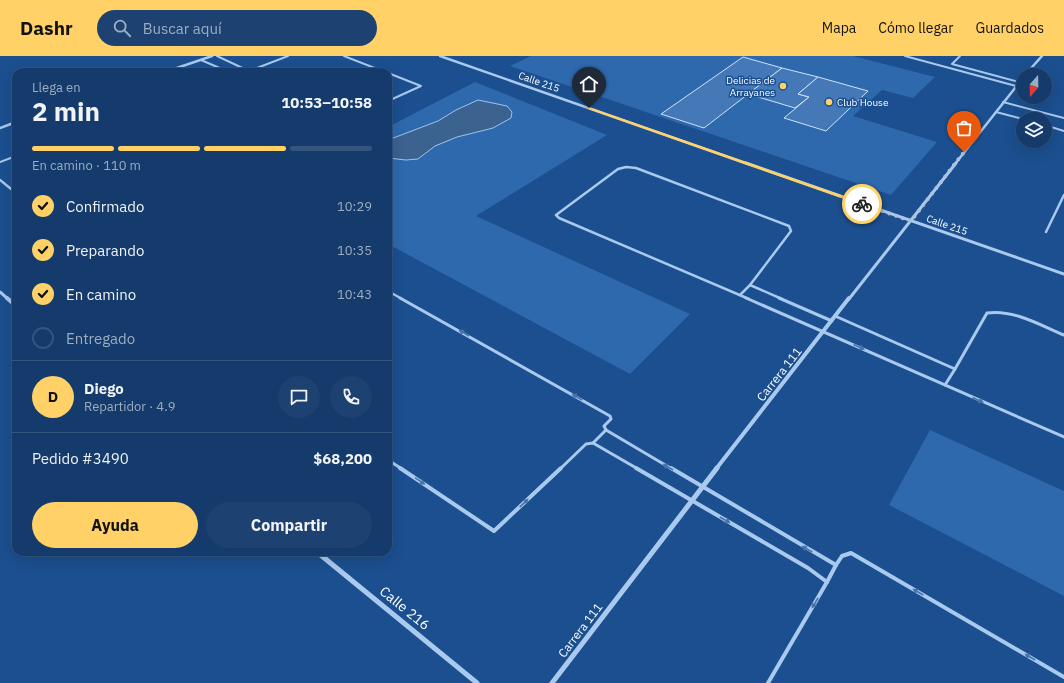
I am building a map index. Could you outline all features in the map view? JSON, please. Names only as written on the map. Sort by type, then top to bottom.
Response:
[{"type":"street","points":[[177,68],[212,56]]},
{"type":"street","name":"Calle 215","points":[[440,56],[1064,274]]},
{"type":"street","points":[[1032,68],[1042,56]]},
{"type":"street","name":"Carrera 111","points":[[552,683],[691,501],[1016,86]]},
{"type":"street","points":[[0,128],[12,124]]},
{"type":"street","points":[[0,292],[12,302]]},
{"type":"street","name":"Calle 216","points":[[322,556],[477,683]]},
{"type":"lane","points":[[217,56],[243,68]]},
{"type":"lane","points":[[257,68],[288,56]]},
{"type":"lane","points":[[344,56],[376,68]]},
{"type":"lane","points":[[905,56],[948,68],[1016,84]]},
{"type":"lane","points":[[948,68],[960,56]]},
{"type":"lane","points":[[201,60],[220,68]]},
{"type":"lane","points":[[952,64],[1016,83]]},
{"type":"lane","points":[[392,74],[421,86],[392,99]]},
{"type":"lane","points":[[1003,102],[1064,118]]},
{"type":"lane","points":[[996,112],[1016,117]]},
{"type":"lane","points":[[1052,127],[1064,131]]},
{"type":"lane","points":[[0,162],[12,158]]},
{"type":"lane","points":[[740,295],[750,285],[791,228],[636,168],[626,167],[618,169],[556,215],[558,218],[740,295],[1064,437]]},
{"type":"lane","points":[[0,180],[12,189]]},
{"type":"lane","points":[[1046,232],[1064,195]]},
{"type":"lane","points":[[750,285],[832,321]]},
{"type":"lane","points":[[392,293],[610,416],[611,419],[604,426],[606,430],[836,565]]},
{"type":"lane","points":[[945,385],[987,313],[1004,313],[1064,335]]},
{"type":"lane","points":[[835,316],[955,369]]},
{"type":"lane","points":[[392,463],[494,531],[586,444],[593,443],[606,430]]},
{"type":"lane","points":[[593,443],[808,568],[827,582]]},
{"type":"lane","points":[[768,683],[836,565],[842,556],[851,554],[1064,677]]},
{"type":"shaded area","points":[[531,56],[853,56],[935,77],[913,98],[882,90],[853,116],[937,142],[891,195],[510,66]]},
{"type":"shaded area","points":[[475,82],[607,135],[476,216],[690,314],[630,374],[392,246],[392,125]]},
{"type":"shaded area","points":[[478,100],[507,106],[512,112],[511,118],[493,128],[457,137],[435,146],[418,159],[406,160],[392,158],[392,138],[438,121],[456,110]]},
{"type":"shaded area","points":[[930,430],[1064,491],[1064,596],[889,505]]},
{"type":"building","points":[[743,57],[782,68],[704,128],[661,114]]},
{"type":"building","name":"Delicias de Arrayanes","points":[[782,68],[818,77],[798,94],[809,97],[795,108],[748,94]]},
{"type":"building","name":"Club House","points":[[818,77],[868,91],[826,131],[784,118],[809,97],[798,94]]},
{"type":"way so far","points":[[862,204],[911,221],[964,152]]},
{"type":"place","name":"Delicias de Arrayanes","points":[[783,86]]},
{"type":"place","name":"Club House","points":[[829,102]]},
{"type":"route","points":[[589,108],[862,204]]}]
